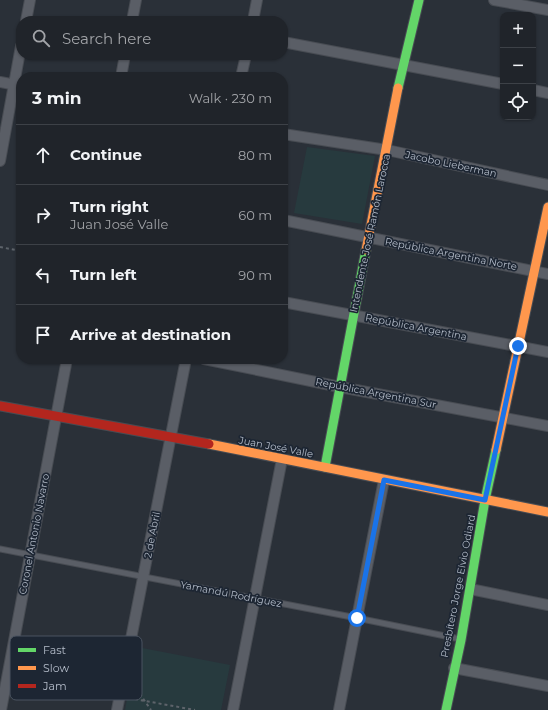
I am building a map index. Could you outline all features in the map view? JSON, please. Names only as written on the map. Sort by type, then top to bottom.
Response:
[{"type":"street","points":[[27,16],[30,0]]},
{"type":"street","points":[[133,16],[136,0]]},
{"type":"street","points":[[254,16],[257,0]]},
{"type":"street","name":"Intendente José Ramón Larocca","points":[[325,467],[403,65],[419,0]]},
{"type":"street","points":[[494,0],[548,10]]},
{"type":"street","points":[[288,43],[500,83]]},
{"type":"street","points":[[18,72],[20,60]]},
{"type":"street","points":[[122,72],[124,60]]},
{"type":"street","points":[[242,72],[245,60]]},
{"type":"street","points":[[0,82],[16,85]]},
{"type":"street","points":[[0,161],[16,89]]},
{"type":"street","points":[[536,91],[548,93]]},
{"type":"street","name":"Jacobo Lieberman","points":[[288,135],[387,150],[548,185]]},
{"type":"street","name":"Presbítero Jorge Elvio Odiard","points":[[446,710],[461,640],[485,500],[548,207]]},
{"type":"street","name":"República Argentina Norte","points":[[288,221],[548,274]]},
{"type":"street","name":"República Argentina","points":[[288,303],[548,352]]},
{"type":"street","name":"Coronel Antonio Navarro","points":[[15,636],[67,364]]},
{"type":"street","name":"2 de Abril","points":[[132,636],[185,364]]},
{"type":"street","name":"República Argentina Sur","points":[[228,364],[340,387],[548,426]]},
{"type":"street","name":"Juan José Valle","points":[[0,406],[57,415],[548,512]]},
{"type":"street","points":[[233,710],[282,459]]},
{"type":"street","points":[[339,710],[384,480]]},
{"type":"street","points":[[470,589],[548,605]]},
{"type":"street","name":"Coronel Antonio Navarro","points":[[1,710],[10,662]]},
{"type":"street","points":[[454,668],[548,686]]},
{"type":"street","name":"2 de Abril","points":[[117,710],[119,700]]},
{"type":"lane","name":"Yamandú Rodríguez","points":[[0,549],[357,618],[461,640]]},
{"type":"path","points":[[0,247],[16,250]]},
{"type":"path","points":[[142,698],[151,710]]},
{"type":"path","points":[[139,700],[195,710]]},
{"type":"green space","points":[[307,147],[375,156],[362,224],[294,213]]},
{"type":"green space","points":[[142,648],[230,665],[221,710],[125,710],[127,700],[142,700]]},
{"type":"traffic: fast","points":[[398,88],[419,0]]},
{"type":"traffic: fast","points":[[325,467],[366,250]]},
{"type":"traffic: fast","points":[[446,710],[461,640],[485,500],[496,450]]},
{"type":"traffic: slow","points":[[366,250],[398,88]]},
{"type":"traffic: slow","points":[[496,450],[548,207]]},
{"type":"traffic: slow","points":[[209,444],[548,512]]},
{"type":"traffic: jam","points":[[0,406],[209,444]]},
{"type":"route","points":[[357,618],[384,480],[485,500],[518,346]]}]
